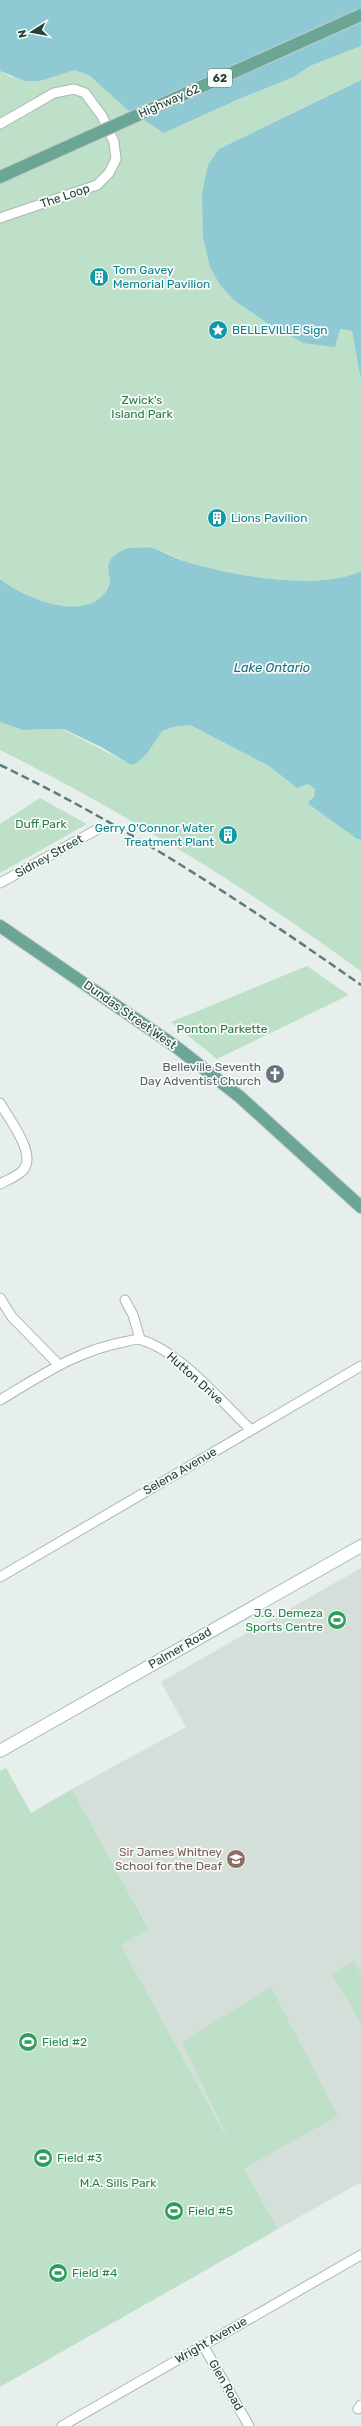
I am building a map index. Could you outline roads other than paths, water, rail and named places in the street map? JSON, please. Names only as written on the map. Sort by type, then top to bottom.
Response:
[{"type":"main road","name":"Highway 62","points":[[0,177],[361,15]]},
{"type":"main road","name":"Dundas Street West","points":[[0,926],[181,1050],[240,1097],[361,1207]]},
{"type":"street","name":"The Loop","points":[[0,124],[54,93],[74,89],[85,93],[100,111],[114,142],[116,159],[109,173],[97,184],[0,218]]},
{"type":"street","name":"Sidney Street","points":[[0,883],[98,828]]},
{"type":"street","points":[[0,1104],[26,1148],[28,1160],[23,1170],[0,1184]]},
{"type":"street","points":[[0,1298],[12,1317],[60,1365]]},
{"type":"street","points":[[0,1400],[60,1365],[111,1344],[140,1339],[133,1315],[125,1300]]},
{"type":"street","name":"Hutton Drive","points":[[140,1339],[162,1348],[251,1430]]},
{"type":"street","name":"Selena Avenue","points":[[0,1576],[361,1366]]},
{"type":"street","name":"Palmer Road","points":[[0,1751],[361,1546]]},
{"type":"street","name":"Wright Avenue","points":[[62,2426],[361,2255]]},
{"type":"street","name":"Glen Road","points":[[203,2345],[249,2426]]},
{"type":"water","points":[[0,0],[361,0],[361,46],[310,66],[294,77],[239,99],[164,133],[128,110],[90,76],[75,70],[40,81],[25,81],[0,71]]},
{"type":"water","points":[[361,80],[361,380],[352,331],[340,329],[335,347],[303,343],[267,323],[235,301],[220,285],[210,267],[203,237],[202,194],[208,165],[219,149]]},
{"type":"water","name":"Lake Ontario","points":[[128,548],[152,548],[180,560],[203,566],[248,576],[273,579],[298,581],[322,580],[343,577],[361,571],[361,839],[357,839],[311,806],[308,802],[314,797],[315,789],[308,784],[297,788],[269,766],[190,725],[173,727],[162,731],[148,752],[137,763],[131,765],[103,748],[66,730],[23,730],[0,722],[0,579],[22,593],[52,604],[81,606],[94,602],[104,594],[108,587],[108,570],[111,559],[117,553]]},
{"type":"railway","points":[[0,765],[140,840],[230,896],[361,985]]},
{"type":"place","name":"Tom Gavey Memorial Pavilion","points":[[99,277]]},
{"type":"place","name":"BELLEVILLE Sign","points":[[218,330]]},
{"type":"place","name":"Lions Pavilion","points":[[217,518]]},
{"type":"place","name":"Gerry O'Connor Water Treatment Plant","points":[[228,835]]},
{"type":"place","name":"Belleville Seventh Day Adventist Church","points":[[275,1074]]},
{"type":"place","name":"J.G. Demeza Sports Centre","points":[[337,1620]]},
{"type":"place","name":"Sir James Whitney School for the Deaf","points":[[236,1859]]},
{"type":"place","name":"Field #2","points":[[28,2042]]},
{"type":"place","name":"Field #3","points":[[43,2158]]},
{"type":"place","name":"Field #5","points":[[174,2211]]},
{"type":"place","name":"Field #4","points":[[58,2273]]},
{"type":"park label","name":"Zwick's Island Park","points":[[142,407]]},
{"type":"park label","name":"Duff Park","points":[[41,824]]},
{"type":"park label","name":"Ponton Parkette","points":[[222,1029]]},
{"type":"park label","name":"M.A. Sills Park","points":[[118,2183]]}]
